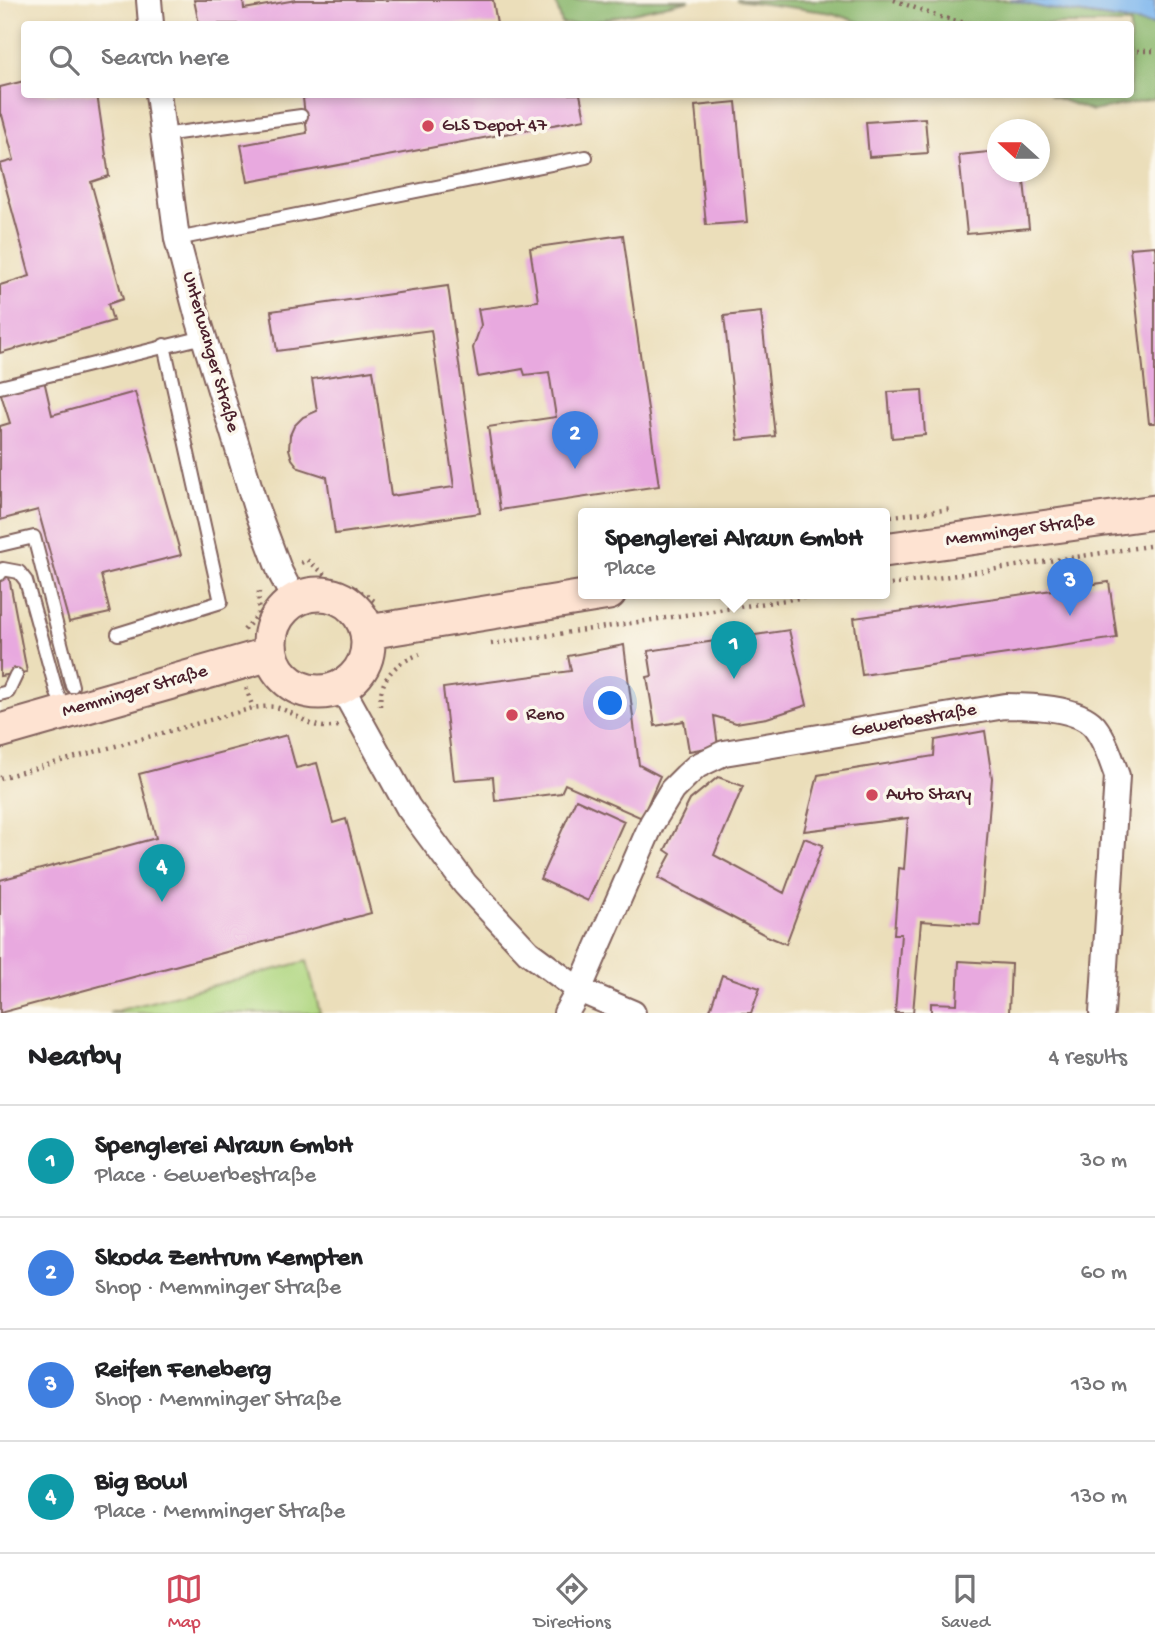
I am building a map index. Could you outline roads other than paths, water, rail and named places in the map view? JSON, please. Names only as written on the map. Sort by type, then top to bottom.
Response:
[{"type":"main road","name":"Memminger Straße","points":[[890,550],[1155,512]]},
{"type":"main road","points":[[321,595],[341,599],[363,620],[368,632],[369,643],[363,664],[355,677],[341,687],[320,691],[292,684],[280,674],[270,654],[269,642],[277,618],[295,601],[321,595]]},
{"type":"main road","points":[[368,632],[578,598]]},
{"type":"main road","name":"Memminger Straße","points":[[0,731],[69,698],[270,654]]},
{"type":"street","points":[[149,0],[151,21]]},
{"type":"street","name":"Unterwanger Straße","points":[[158,98],[177,239],[255,505],[280,572],[295,601]]},
{"type":"street","points":[[341,687],[408,807],[465,884],[528,952],[579,990],[633,1013]]},
{"type":"street","name":"Gewerbestraße","points":[[566,1013],[579,990],[652,823],[672,790],[697,766],[724,753],[1005,706],[1041,706],[1071,714],[1092,724],[1111,758],[1117,776],[1102,1013]]},
{"type":"lane","points":[[163,135],[301,117]]},
{"type":"lane","points":[[177,239],[586,157]]},
{"type":"lane","points":[[0,387],[204,337]]},
{"type":"lane","points":[[118,634],[221,602],[164,345]]},
{"type":"lane","points":[[0,545],[34,537],[69,698]]},
{"type":"lane","points":[[0,574],[3,569],[19,572],[26,582],[57,693],[69,698]]},
{"type":"lane","points":[[0,694],[8,691],[16,676]]},
{"type":"water","points":[[1011,0],[1155,0],[1155,25],[1134,21],[1044,8]]},
{"type":"place","name":"GLS Depot 47","points":[[428,126]]},
{"type":"place","name":"Skoda Zentrum Kempten","points":[[575,469]]},
{"type":"place","name":"Reifen Feneberg","points":[[1070,616]]},
{"type":"place","name":"Spenglerei Alraun GmbH","points":[[734,679]]},
{"type":"place","name":"Reno","points":[[512,715]]},
{"type":"place","name":"Auto Stary","points":[[872,795]]},
{"type":"place","name":"Big Bowl","points":[[162,902]]}]
